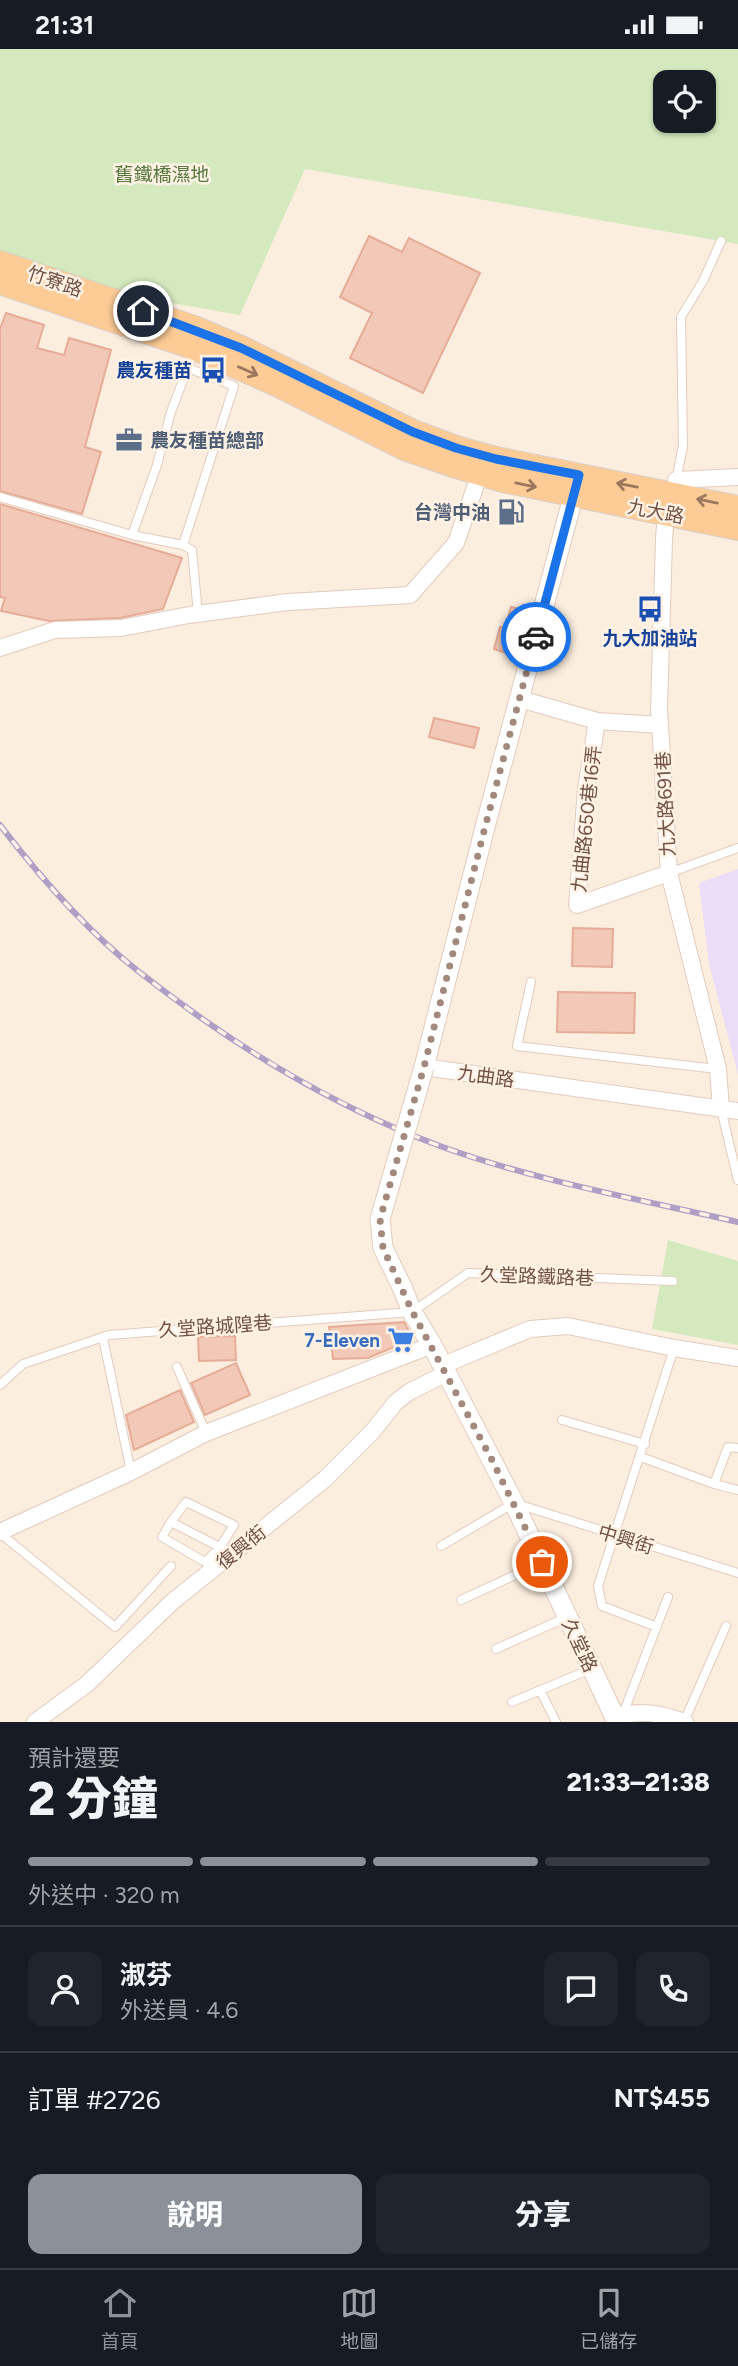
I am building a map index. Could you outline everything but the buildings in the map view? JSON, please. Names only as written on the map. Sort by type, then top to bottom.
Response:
[{"type":"main road","name":"竹寮路","points":[[0,263],[393,432],[496,459],[577,485]]},
{"type":"main road","name":"竹寮路","points":[[0,282],[195,349]]},
{"type":"main road","name":"竹寮路","points":[[393,432],[407,449],[480,473],[577,485]]},
{"type":"main road","name":"九大路","points":[[577,485],[673,496],[738,508]]},
{"type":"main road","name":"九大路","points":[[673,496],[738,528]]},
{"type":"street","points":[[0,647],[55,630],[121,628],[288,602],[410,595],[456,543],[480,473]]},
{"type":"street","points":[[673,496],[738,477]]},
{"type":"street","points":[[424,1067],[577,485]]},
{"type":"street","name":"九大路691巷","points":[[673,496],[664,539],[660,725],[669,873],[718,1069],[721,1109]]},
{"type":"street","points":[[520,699],[597,721],[660,725]]},
{"type":"street","name":"九曲路650巷16弄","points":[[597,721],[586,789],[578,905],[669,873]]},
{"type":"street","name":"九曲路","points":[[424,1067],[738,1111]]},
{"type":"street","name":"久堂路","points":[[424,1067],[380,1219],[383,1248],[412,1311],[514,1503],[591,1669],[618,1717]]},
{"type":"street","name":"復興街","points":[[35,1722],[87,1684],[226,1551],[325,1479],[372,1432],[396,1402],[444,1370],[530,1329],[568,1326],[738,1358]]},
{"type":"street","points":[[0,1533],[131,1472],[206,1433],[432,1345]]},
{"type":"street","points":[[618,1717],[643,1711],[659,1713],[684,1722]]},
{"type":"lane","points":[[673,496],[683,446],[681,317],[703,281],[721,241]]},
{"type":"lane","points":[[132,535],[157,465],[171,412],[195,349],[234,386],[183,545]]},
{"type":"lane","points":[[0,497],[132,535],[183,545],[192,550],[198,614]]},
{"type":"lane","points":[[669,873],[738,848]]},
{"type":"lane","points":[[531,982],[517,1046],[718,1069]]},
{"type":"lane","points":[[721,1109],[738,1180]]},
{"type":"lane","name":"久堂路鐵路巷","points":[[412,1311],[468,1273],[673,1281]]},
{"type":"lane","name":"久堂路城隍巷","points":[[0,1385],[23,1364],[109,1335],[412,1311]]},
{"type":"lane","points":[[103,1338],[131,1472]]},
{"type":"lane","points":[[657,1627],[602,1606],[598,1586],[674,1348]]},
{"type":"lane","points":[[177,1367],[206,1433]]},
{"type":"lane","points":[[562,1420],[645,1444]]},
{"type":"lane","points":[[715,1484],[728,1447],[738,1448]]},
{"type":"lane","points":[[641,1457],[738,1490]]},
{"type":"lane","points":[[186,1502],[234,1525],[226,1551],[205,1562],[162,1537],[171,1522],[186,1502]]},
{"type":"lane","points":[[440,1546],[514,1503]]},
{"type":"lane","name":"中興街","points":[[514,1503],[738,1573]]},
{"type":"lane","points":[[171,1522],[226,1551]]},
{"type":"lane","points":[[0,1533],[115,1627],[171,1566]]},
{"type":"lane","points":[[461,1600],[542,1562]]},
{"type":"lane","points":[[618,1717],[668,1597]]},
{"type":"lane","points":[[496,1649],[567,1617]]},
{"type":"lane","points":[[684,1722],[726,1626]]},
{"type":"lane","points":[[512,1702],[591,1669]]},
{"type":"lane","points":[[540,1690],[556,1722]]},
{"type":"shaded area","points":[[738,869],[738,1074],[709,964],[699,883]]},
{"type":"green space","name":"舊鐵橋濕地","points":[[0,49],[738,49],[738,244],[305,169],[240,315],[0,273]]},
{"type":"green space","points":[[668,1240],[738,1261],[738,1345],[652,1329]]},
{"type":"railway","points":[[0,825],[64,902],[138,971],[208,1023],[321,1092],[400,1130],[476,1158],[588,1189],[738,1222]]},
{"type":"way so far","points":[[536,637],[424,1067],[380,1219],[383,1248],[412,1311],[447,1373],[542,1562]]},
{"type":"place","name":"農友種苗","points":[[213,370]]},
{"type":"place","name":"農友種苗總部","points":[[129,440]]},
{"type":"place","name":"台灣中油","points":[[511,512]]},
{"type":"place","name":"九大加油站","points":[[650,609]]},
{"type":"place","name":"7-Eleven","points":[[401,1340]]},
{"type":"route","points":[[143,311],[194,328],[241,348],[413,432],[496,459],[579,475],[536,637]]}]
